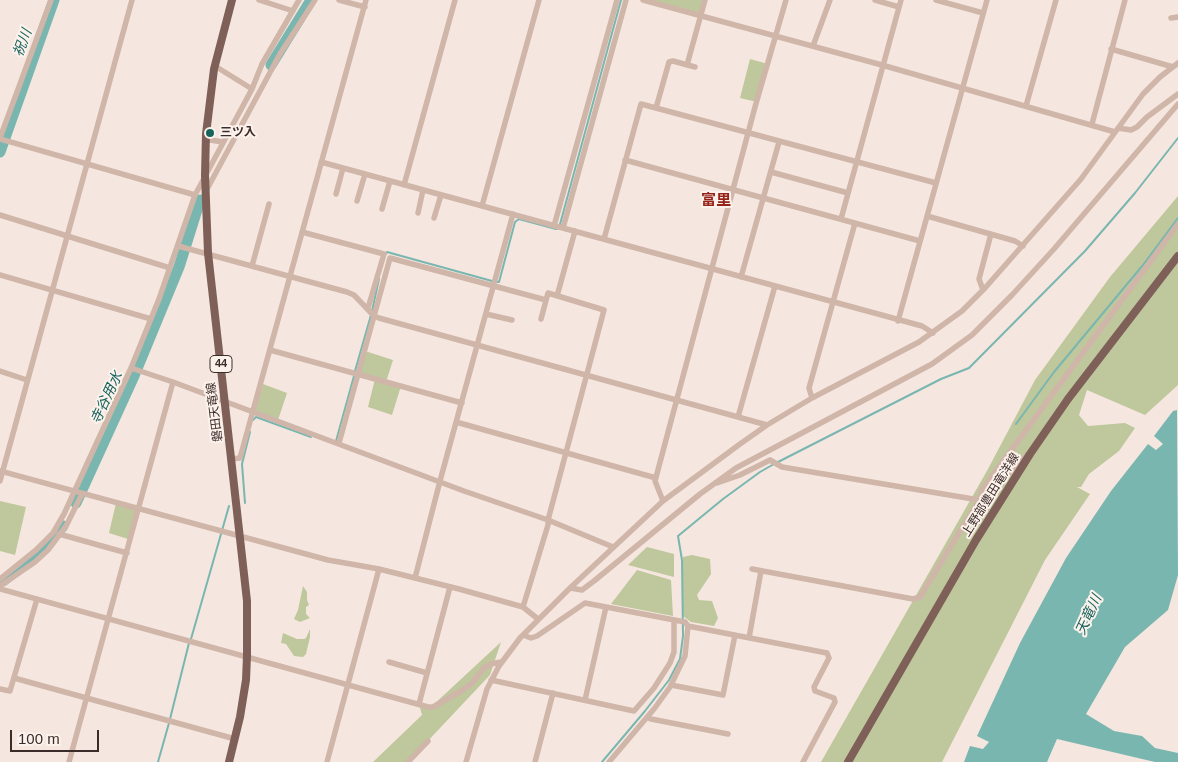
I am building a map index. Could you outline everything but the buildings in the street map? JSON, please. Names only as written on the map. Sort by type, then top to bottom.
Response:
[{"type":"main road","name":"磐田天竜線","points":[[229,762],[246,680],[247,601],[208,253],[205,175],[206,134],[215,66],[232,0]]},
{"type":"main road","name":"上野部豊田竜洋線","points":[[848,762],[976,540],[1030,454],[1068,399],[1178,256]]},
{"type":"street","points":[[51,0],[0,138],[87,165],[196,195]]},
{"type":"street","points":[[0,481],[132,0]]},
{"type":"street","points":[[259,0],[293,11]]},
{"type":"street","points":[[0,579],[36,550],[53,532],[74,492],[151,320],[205,175],[252,89],[262,64],[299,0]]},
{"type":"street","points":[[206,191],[280,54],[315,0]]},
{"type":"street","points":[[232,459],[240,458],[365,3],[339,0]]},
{"type":"street","points":[[404,185],[455,0]]},
{"type":"street","points":[[482,206],[539,0]]},
{"type":"street","points":[[554,226],[617,0]]},
{"type":"street","points":[[563,228],[626,0]]},
{"type":"street","points":[[643,0],[1117,130],[1131,130],[1137,127],[1146,117],[1178,94]]},
{"type":"street","points":[[687,65],[705,0]]},
{"type":"street","points":[[663,501],[655,481],[786,0]]},
{"type":"street","points":[[813,46],[830,0]]},
{"type":"street","points":[[875,0],[899,7]]},
{"type":"street","points":[[841,219],[901,0]]},
{"type":"street","points":[[936,0],[983,12]]},
{"type":"street","points":[[898,320],[986,0]]},
{"type":"street","points":[[1026,106],[1056,0]]},
{"type":"street","points":[[1092,124],[1125,0]]},
{"type":"street","points":[[1171,18],[1178,17]]},
{"type":"street","points":[[1111,49],[1175,65]]},
{"type":"street","points":[[656,108],[669,62],[673,61],[695,67]]},
{"type":"street","points":[[466,762],[491,680],[501,662],[538,619],[663,501],[766,426],[812,398],[933,333],[962,311],[1023,246],[1081,179],[1143,94],[1175,65]]},
{"type":"street","points":[[215,66],[252,89]]},
{"type":"street","points":[[604,239],[641,104],[936,184]]},
{"type":"street","points":[[570,588],[582,590],[714,483],[736,468],[932,364],[972,335],[1006,302],[1048,256],[1178,104]]},
{"type":"street","points":[[206,134],[210,140],[223,142]]},
{"type":"street","points":[[741,277],[779,142]]},
{"type":"street","points":[[625,160],[920,241]]},
{"type":"street","points":[[321,162],[922,326],[933,333]]},
{"type":"street","points":[[336,194],[343,168]]},
{"type":"street","points":[[771,172],[848,193]]},
{"type":"street","points":[[358,201],[365,174]]},
{"type":"street","points":[[382,209],[390,181]]},
{"type":"street","points":[[418,213],[424,190]]},
{"type":"street","points":[[434,218],[440,194]]},
{"type":"street","points":[[252,266],[269,204]]},
{"type":"street","points":[[415,578],[513,214]]},
{"type":"street","points":[[0,215],[170,268]]},
{"type":"street","points":[[927,216],[1015,241],[1023,246]]},
{"type":"street","points":[[812,398],[809,388],[855,223]]},
{"type":"street","points":[[752,569],[913,599],[920,596],[979,500],[980,491],[1178,224]]},
{"type":"street","points":[[557,296],[575,231]]},
{"type":"street","points":[[302,232],[384,254],[368,308]]},
{"type":"street","points":[[983,290],[979,279],[991,234]]},
{"type":"street","points":[[178,246],[347,292],[354,295],[374,316],[766,426]]},
{"type":"street","points":[[340,443],[390,258],[546,300]]},
{"type":"street","points":[[0,275],[151,320]]},
{"type":"street","points":[[738,417],[775,286]]},
{"type":"street","points":[[523,607],[548,525],[604,310],[548,294],[541,319]]},
{"type":"street","points":[[486,314],[512,320]]},
{"type":"street","points":[[270,350],[462,403]]},
{"type":"street","points":[[131,368],[548,520],[613,547]]},
{"type":"street","points":[[0,371],[27,380]]},
{"type":"street","points":[[77,762],[70,761],[173,382]]},
{"type":"street","points":[[456,422],[656,478]]},
{"type":"street","points":[[714,483],[740,475],[770,460],[782,467],[979,500],[987,497],[1030,454]]},
{"type":"street","points":[[1,472],[328,560],[379,569],[450,587],[523,607],[538,619]]},
{"type":"street","points":[[0,588],[48,550],[74,514],[82,494]]},
{"type":"street","points":[[53,532],[127,554]]},
{"type":"street","points":[[327,762],[379,569]]},
{"type":"street","points":[[749,638],[761,571]]},
{"type":"street","points":[[419,704],[450,587]]},
{"type":"street","points":[[0,588],[433,707],[472,683],[484,668],[501,662]]},
{"type":"street","points":[[0,689],[10,691],[37,599]]},
{"type":"street","points":[[523,635],[531,638],[537,636],[585,603],[685,622],[688,626],[827,653],[829,658],[814,687],[815,691],[834,698],[835,702],[804,762]]},
{"type":"street","points":[[585,700],[606,607]]},
{"type":"street","points":[[491,680],[634,710],[654,688],[670,663],[674,652],[674,620]]},
{"type":"street","points":[[609,762],[648,717],[671,685],[685,656],[688,626]]},
{"type":"street","points":[[671,685],[723,695],[735,635]]},
{"type":"street","points":[[388,662],[428,674]]},
{"type":"street","points":[[14,678],[235,739]]},
{"type":"street","points":[[535,762],[553,694]]},
{"type":"street","points":[[648,717],[728,734]]},
{"type":"street","points":[[408,762],[428,741]]},
{"type":"green space","points":[[643,0],[704,0],[700,15]]},
{"type":"green space","points":[[750,59],[768,64],[757,102],[740,98]]},
{"type":"green space","points":[[1178,196],[1178,385],[1145,415],[1087,390],[1079,415],[1088,426],[1125,423],[1135,428],[1119,451],[1089,474],[1081,487],[1077,487],[1090,494],[1045,560],[942,762],[821,762],[988,469],[1035,380],[1110,277]]},
{"type":"green space","points":[[365,351],[393,360],[386,382],[401,386],[392,415],[368,407],[375,379],[358,374]]},
{"type":"green space","points":[[263,384],[287,393],[278,420],[254,411]]},
{"type":"green space","points":[[0,501],[26,507],[15,555],[0,551]]},
{"type":"green space","points":[[116,503],[139,510],[131,540],[109,533]]},
{"type":"green space","points":[[647,547],[674,554],[674,577],[628,565]]},
{"type":"green space","points":[[692,555],[710,559],[711,574],[697,595],[699,600],[712,601],[718,618],[714,626],[691,622],[683,616],[683,557]]},
{"type":"green space","points":[[637,570],[671,580],[673,616],[611,604]]},
{"type":"green space","points":[[303,586],[307,592],[309,605],[306,607],[306,614],[310,618],[300,622],[294,619]]},
{"type":"green space","points":[[310,629],[306,654],[303,657],[294,656],[286,644],[281,643],[283,633],[297,639],[304,639]]},
{"type":"green space","points":[[501,642],[490,675],[408,762],[373,762],[422,715],[419,704],[431,707]]},
{"type":"water","name":"天竜川","points":[[1177,410],[1178,575],[1168,610],[1125,647],[1086,714],[1114,731],[1142,736],[1155,748],[1178,753],[1178,762],[1155,762],[1057,739],[1047,762],[964,762],[970,746],[983,749],[989,742],[977,736],[1020,643],[1066,558],[1111,491],[1148,444],[1156,450],[1163,444],[1154,436],[1173,411]]},
{"type":"waterway","name":"祝川","points":[[0,152],[54,0]]},
{"type":"waterway","name":"寺谷用水","points":[[271,65],[311,0]]},
{"type":"waterway","points":[[497,282],[499,282],[515,222],[519,219],[556,229],[559,228],[621,0]]},
{"type":"waterway","points":[[778,462],[941,379],[969,368],[1085,251],[1135,193],[1178,138]]},
{"type":"waterway","name":"寺谷用水","points":[[76,503],[134,376],[179,267],[200,200]]},
{"type":"waterway","points":[[1016,424],[1054,372],[1143,265],[1178,218]]},
{"type":"waterway","points":[[385,255],[387,252],[492,281]]},
{"type":"waterway","points":[[372,311],[379,279]]},
{"type":"waterway","points":[[355,371],[371,315]]},
{"type":"waterway","points":[[336,441],[354,376]]},
{"type":"waterway","points":[[253,420],[256,417],[311,437]]},
{"type":"waterway","points":[[245,503],[242,464],[250,432]]},
{"type":"waterway","points":[[602,762],[669,680],[680,659],[683,636],[682,560],[678,536],[723,499],[774,464]]},
{"type":"waterway","points":[[191,639],[229,506]]},
{"type":"waterway","name":"寺谷用水","points":[[3,581],[42,551],[63,526]]},
{"type":"waterway","points":[[170,719],[189,643]]},
{"type":"waterway","points":[[158,762],[169,723]]},
{"type":"place","name":"三ツ入","points":[[210,133]]},
{"type":"district","name":"富里","points":[[716,201]]}]
